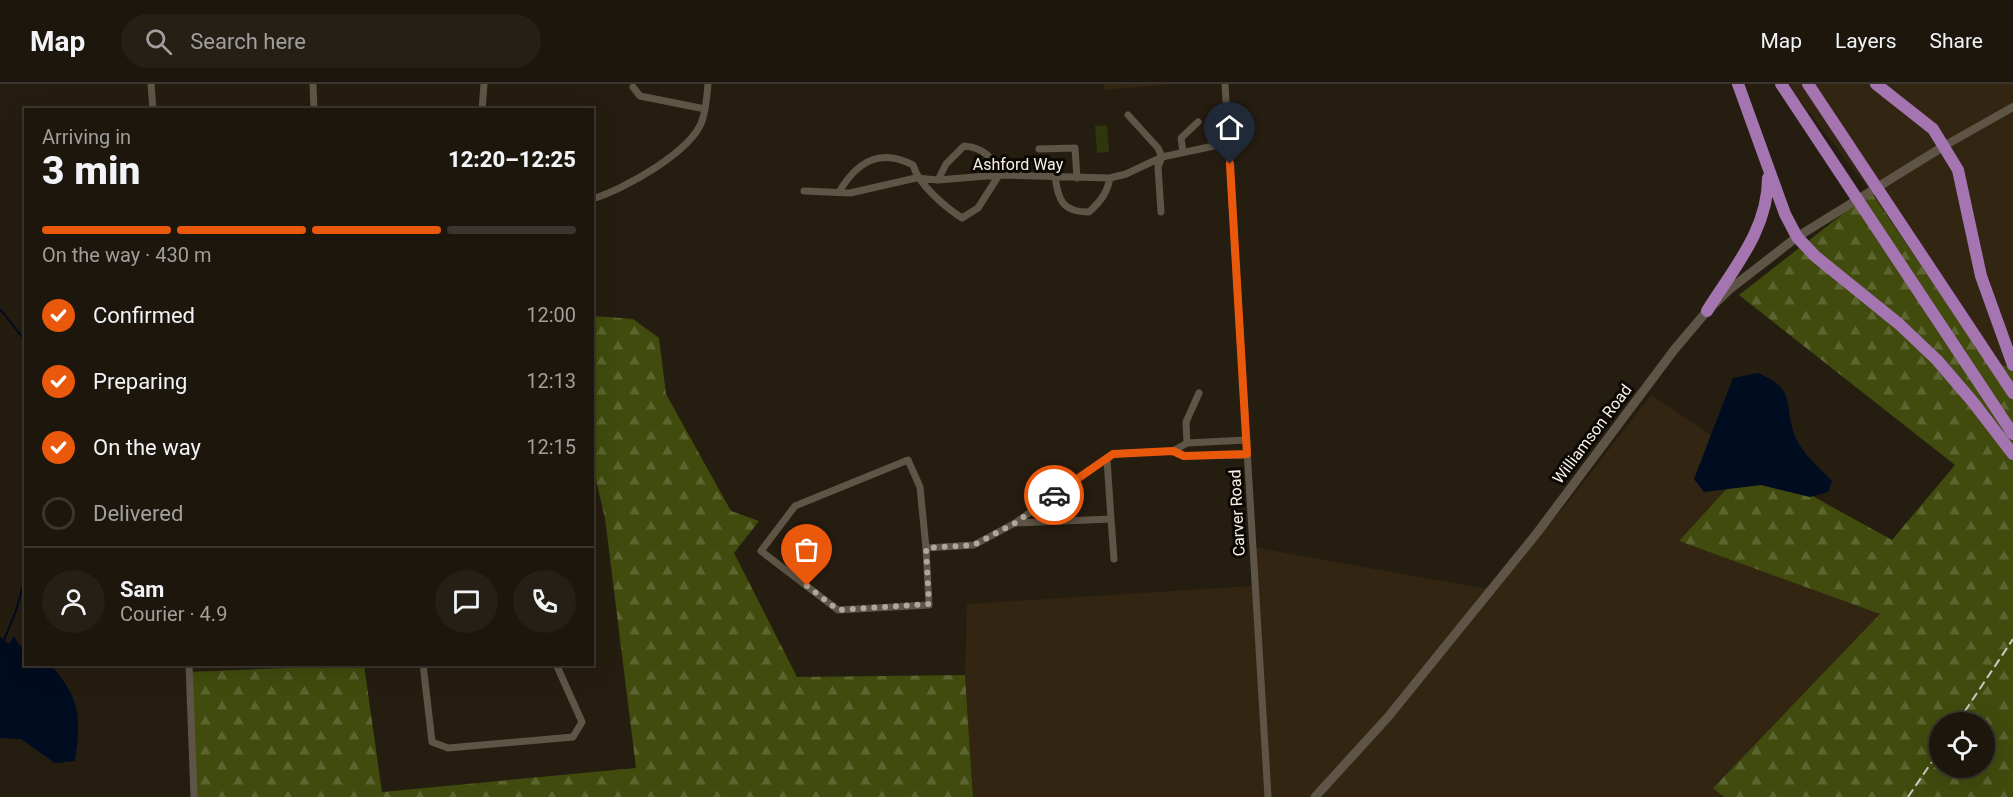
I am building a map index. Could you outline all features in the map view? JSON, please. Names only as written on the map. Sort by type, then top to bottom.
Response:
[{"type":"highway","points":[[1738,84],[1790,226],[1797,237],[1815,256],[1899,324],[1930,354],[1973,402],[2013,454]]},
{"type":"highway","points":[[1781,84],[2013,434]]},
{"type":"highway","points":[[1808,84],[2013,393]]},
{"type":"highway","points":[[1876,84],[1933,129],[1958,170],[1981,276],[2013,365]]},
{"type":"highway","points":[[1707,311],[1756,233],[1766,204],[1768,168]]},
{"type":"main road","name":"Williamson Road","points":[[1315,797],[1388,717],[1537,533],[1674,350],[1707,311],[1730,289],[1797,237],[1944,146]]},
{"type":"street","points":[[152,84],[153,108]]},
{"type":"street","points":[[313,84],[314,108]]},
{"type":"street","points":[[482,108],[484,84]]},
{"type":"street","points":[[594,198],[628,183],[682,147],[702,123],[708,84]]},
{"type":"street","name":"Carver Road","points":[[1225,84],[1268,797]]},
{"type":"street","points":[[633,87],[640,96],[705,109]]},
{"type":"street","points":[[1944,146],[2013,107]]},
{"type":"street","points":[[1128,115],[1158,148],[1162,158],[1158,166],[1161,212]]},
{"type":"street","points":[[1183,152],[1181,138],[1198,122]]},
{"type":"street","name":"Ashford Way","points":[[804,191],[850,194],[916,178],[938,180],[999,175],[1110,177],[1126,174],[1162,158],[1228,143]]},
{"type":"street","points":[[839,192],[850,174],[865,163],[879,158],[898,157],[913,165],[916,178],[930,189],[942,205],[962,219],[978,208],[999,175],[997,165],[990,158],[976,147],[964,146],[946,164],[938,180]]},
{"type":"street","points":[[1039,149],[1075,148],[1077,178]]},
{"type":"street","points":[[1055,176],[1057,192],[1062,203],[1074,212],[1089,212],[1099,203],[1107,192],[1110,177]]},
{"type":"street","points":[[1187,443],[1186,422],[1199,393]]},
{"type":"street","points":[[926,548],[974,545],[1015,523],[1113,454],[1173,451],[1187,443],[1247,440]]},
{"type":"street","points":[[1173,451],[1184,456],[1247,454]]},
{"type":"street","points":[[1107,459],[1113,559]]},
{"type":"street","points":[[908,460],[920,487],[926,548],[929,604],[838,610],[761,551],[795,506],[908,460]]},
{"type":"street","points":[[1015,523],[1111,519]]},
{"type":"street","points":[[189,666],[194,797]]},
{"type":"street","points":[[423,666],[432,742],[448,748],[573,737],[582,722],[557,666]]},
{"type":"shaded area","points":[[1104,84],[1173,84],[1104,90]]},
{"type":"shaded area","points":[[1787,84],[2013,84],[2013,367],[1988,364],[1871,192]]},
{"type":"shaded area","points":[[1651,395],[1751,462],[1679,541],[1881,614],[1713,787],[1724,797],[973,797],[965,675],[967,604],[1253,586],[1252,547],[1492,590],[1569,501]]},
{"type":"green space","points":[[1107,125],[1109,152],[1097,153],[1095,126]]},
{"type":"green space","points":[[1871,192],[1988,364],[2013,367],[2013,797],[1724,797],[1713,788],[1880,614],[1679,541],[1751,462],[1892,540],[1955,465],[1739,295]]},
{"type":"green space","points":[[594,316],[633,319],[659,338],[666,394],[731,511],[759,521],[734,553],[797,677],[965,675],[973,797],[197,797],[187,672],[364,666],[382,792],[636,768],[605,518],[594,472]]},
{"type":"water","points":[[1758,373],[1779,385],[1784,391],[1797,440],[1810,459],[1832,481],[1828,492],[1810,497],[1761,485],[1704,492],[1694,479],[1733,378]]},
{"type":"water","points":[[14,636],[24,648],[24,666],[52,666],[68,688],[78,720],[75,761],[55,763],[21,739],[0,738],[0,637],[9,644]]},
{"type":"waterway","points":[[0,309],[24,339]]},
{"type":"waterway","points":[[4,640],[16,611],[24,582]]},
{"type":"railway","points":[[1964,712],[2013,639]]},
{"type":"railway","points":[[1908,797],[1929,766]]},
{"type":"way so far","points":[[807,586],[838,610],[929,604],[926,548],[974,545],[1015,523],[1054,495]]},
{"type":"route","points":[[1054,495],[1113,454],[1173,451],[1184,456],[1247,454],[1230,164]]}]
